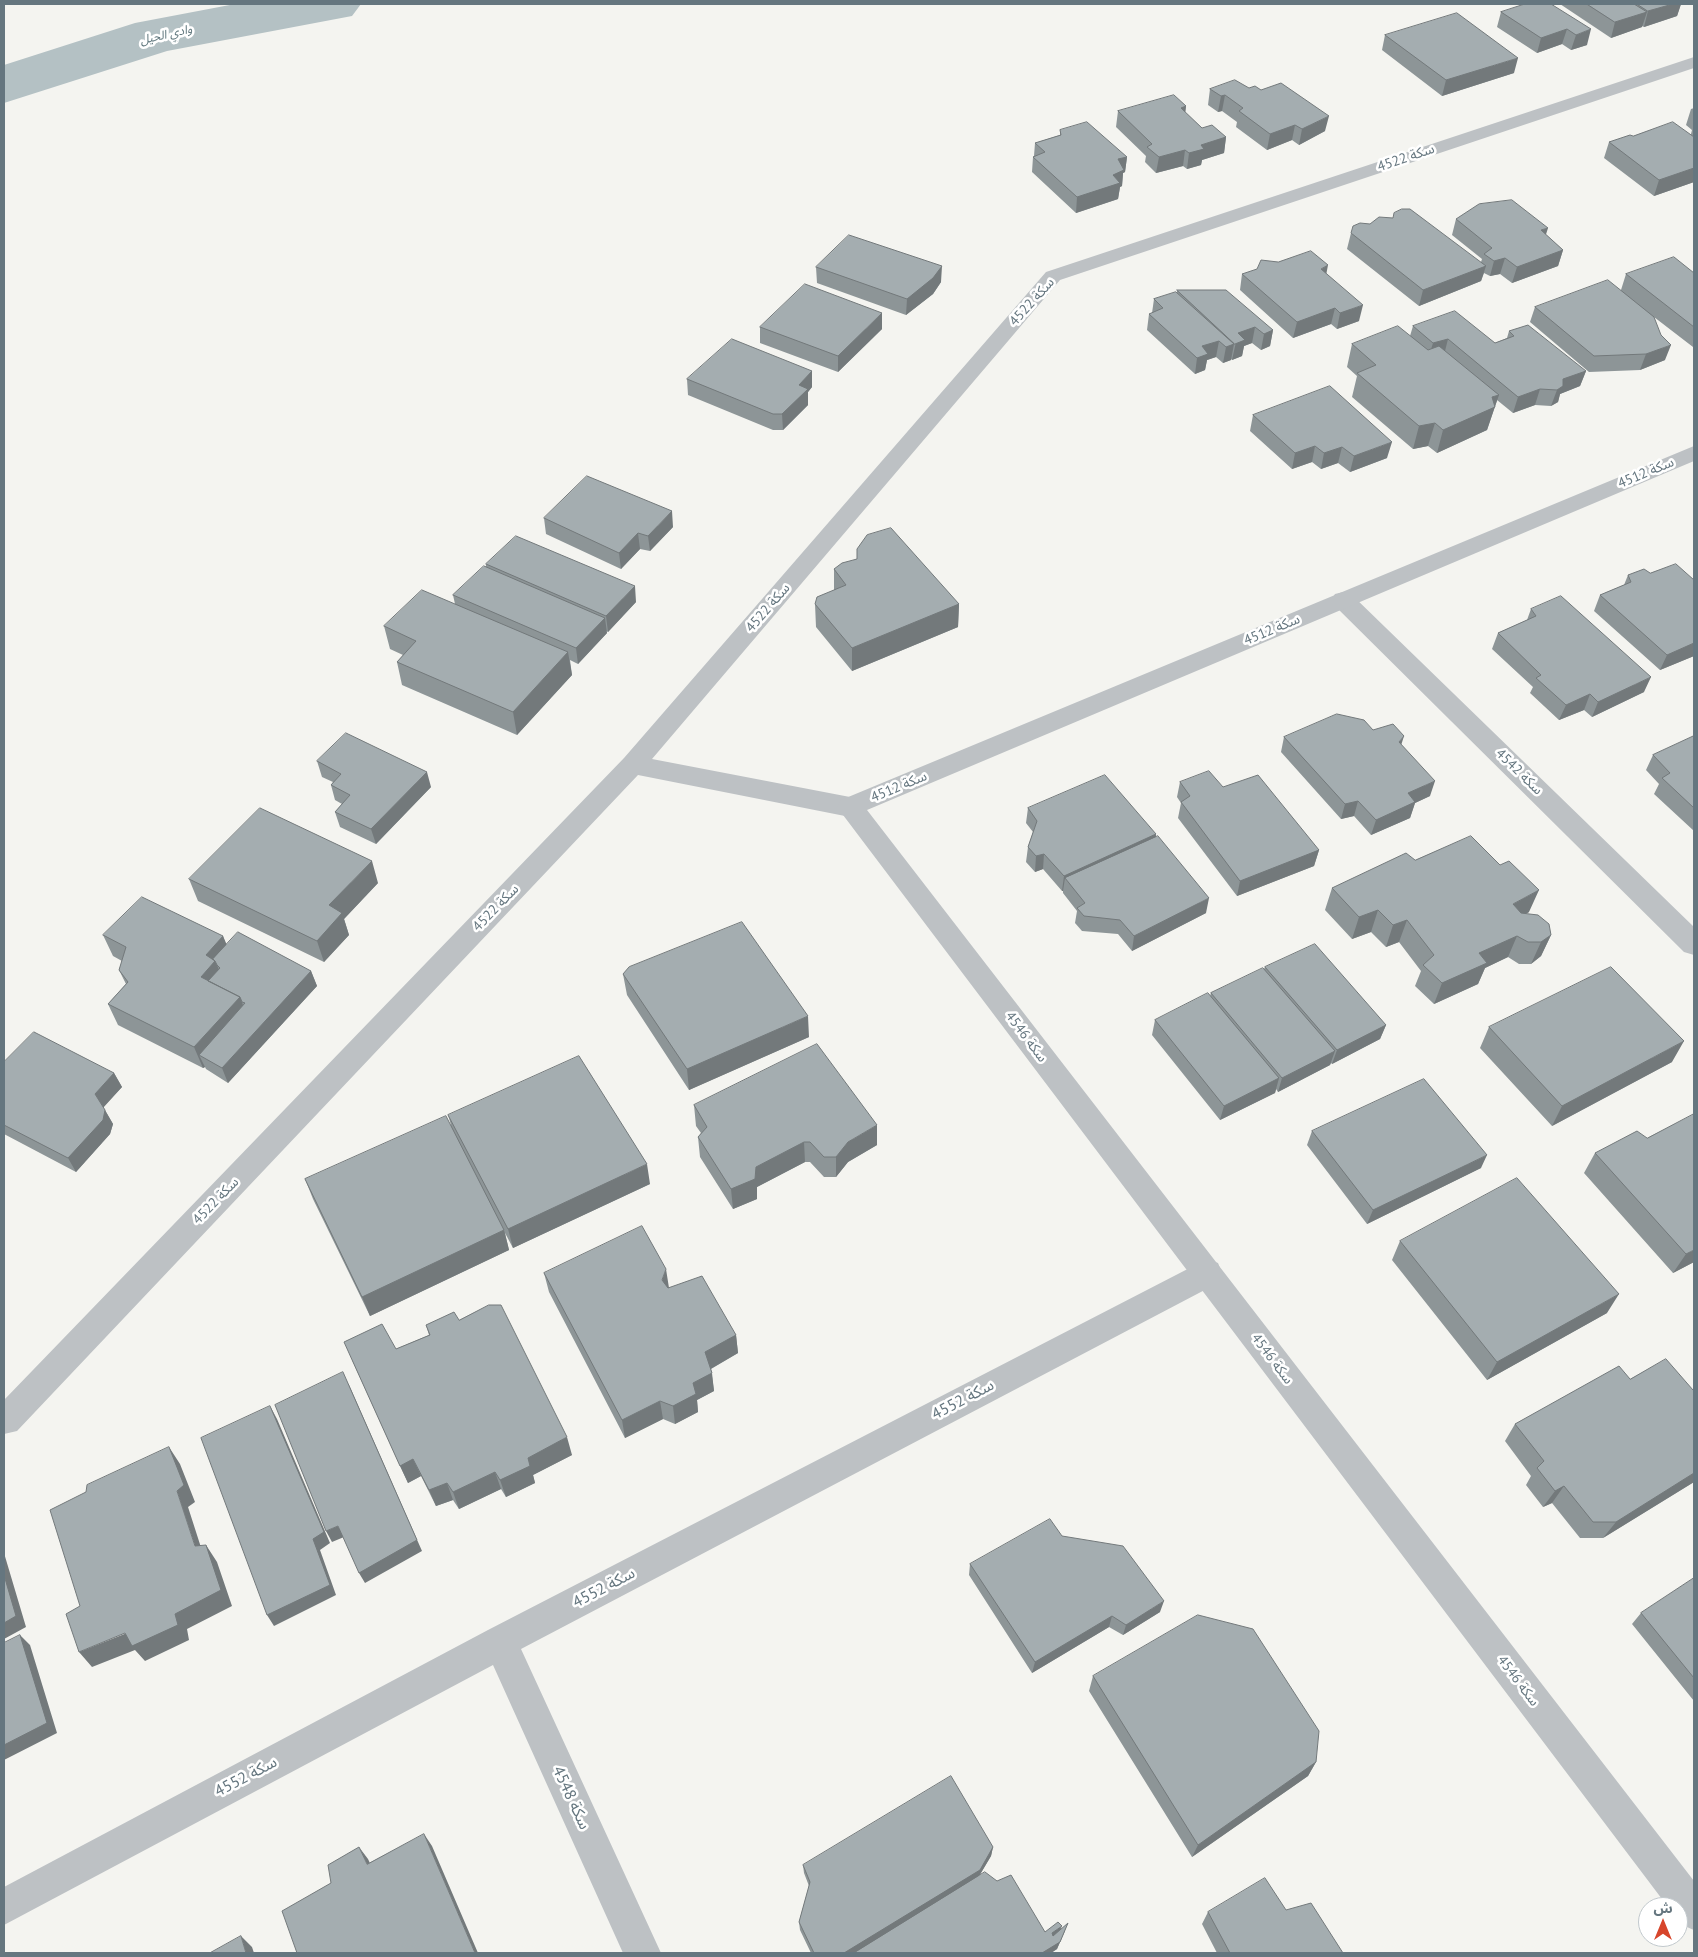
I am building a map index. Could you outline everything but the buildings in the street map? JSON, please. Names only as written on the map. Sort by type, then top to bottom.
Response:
[{"type":"street","name":"سكة 4522","points":[[6,1420],[633,765],[1053,276],[1694,62]]},
{"type":"street","name":"سكة 4512","points":[[850,807],[1694,453]]},
{"type":"street","name":"سكة 4542","points":[[1343,600],[1694,944]]},
{"type":"street","points":[[633,765],[850,807]]},
{"type":"street","name":"سكة 4546","points":[[850,807],[1694,1911]]},
{"type":"street","name":"سكة 4552","points":[[4,1907],[500,1642],[1206,1273]]},
{"type":"street","name":"سكة 4548","points":[[500,1642],[642,1953]]},
{"type":"waterway","name":"وادي الحيل","points":[[4,85],[156,35],[332,4]]}]
